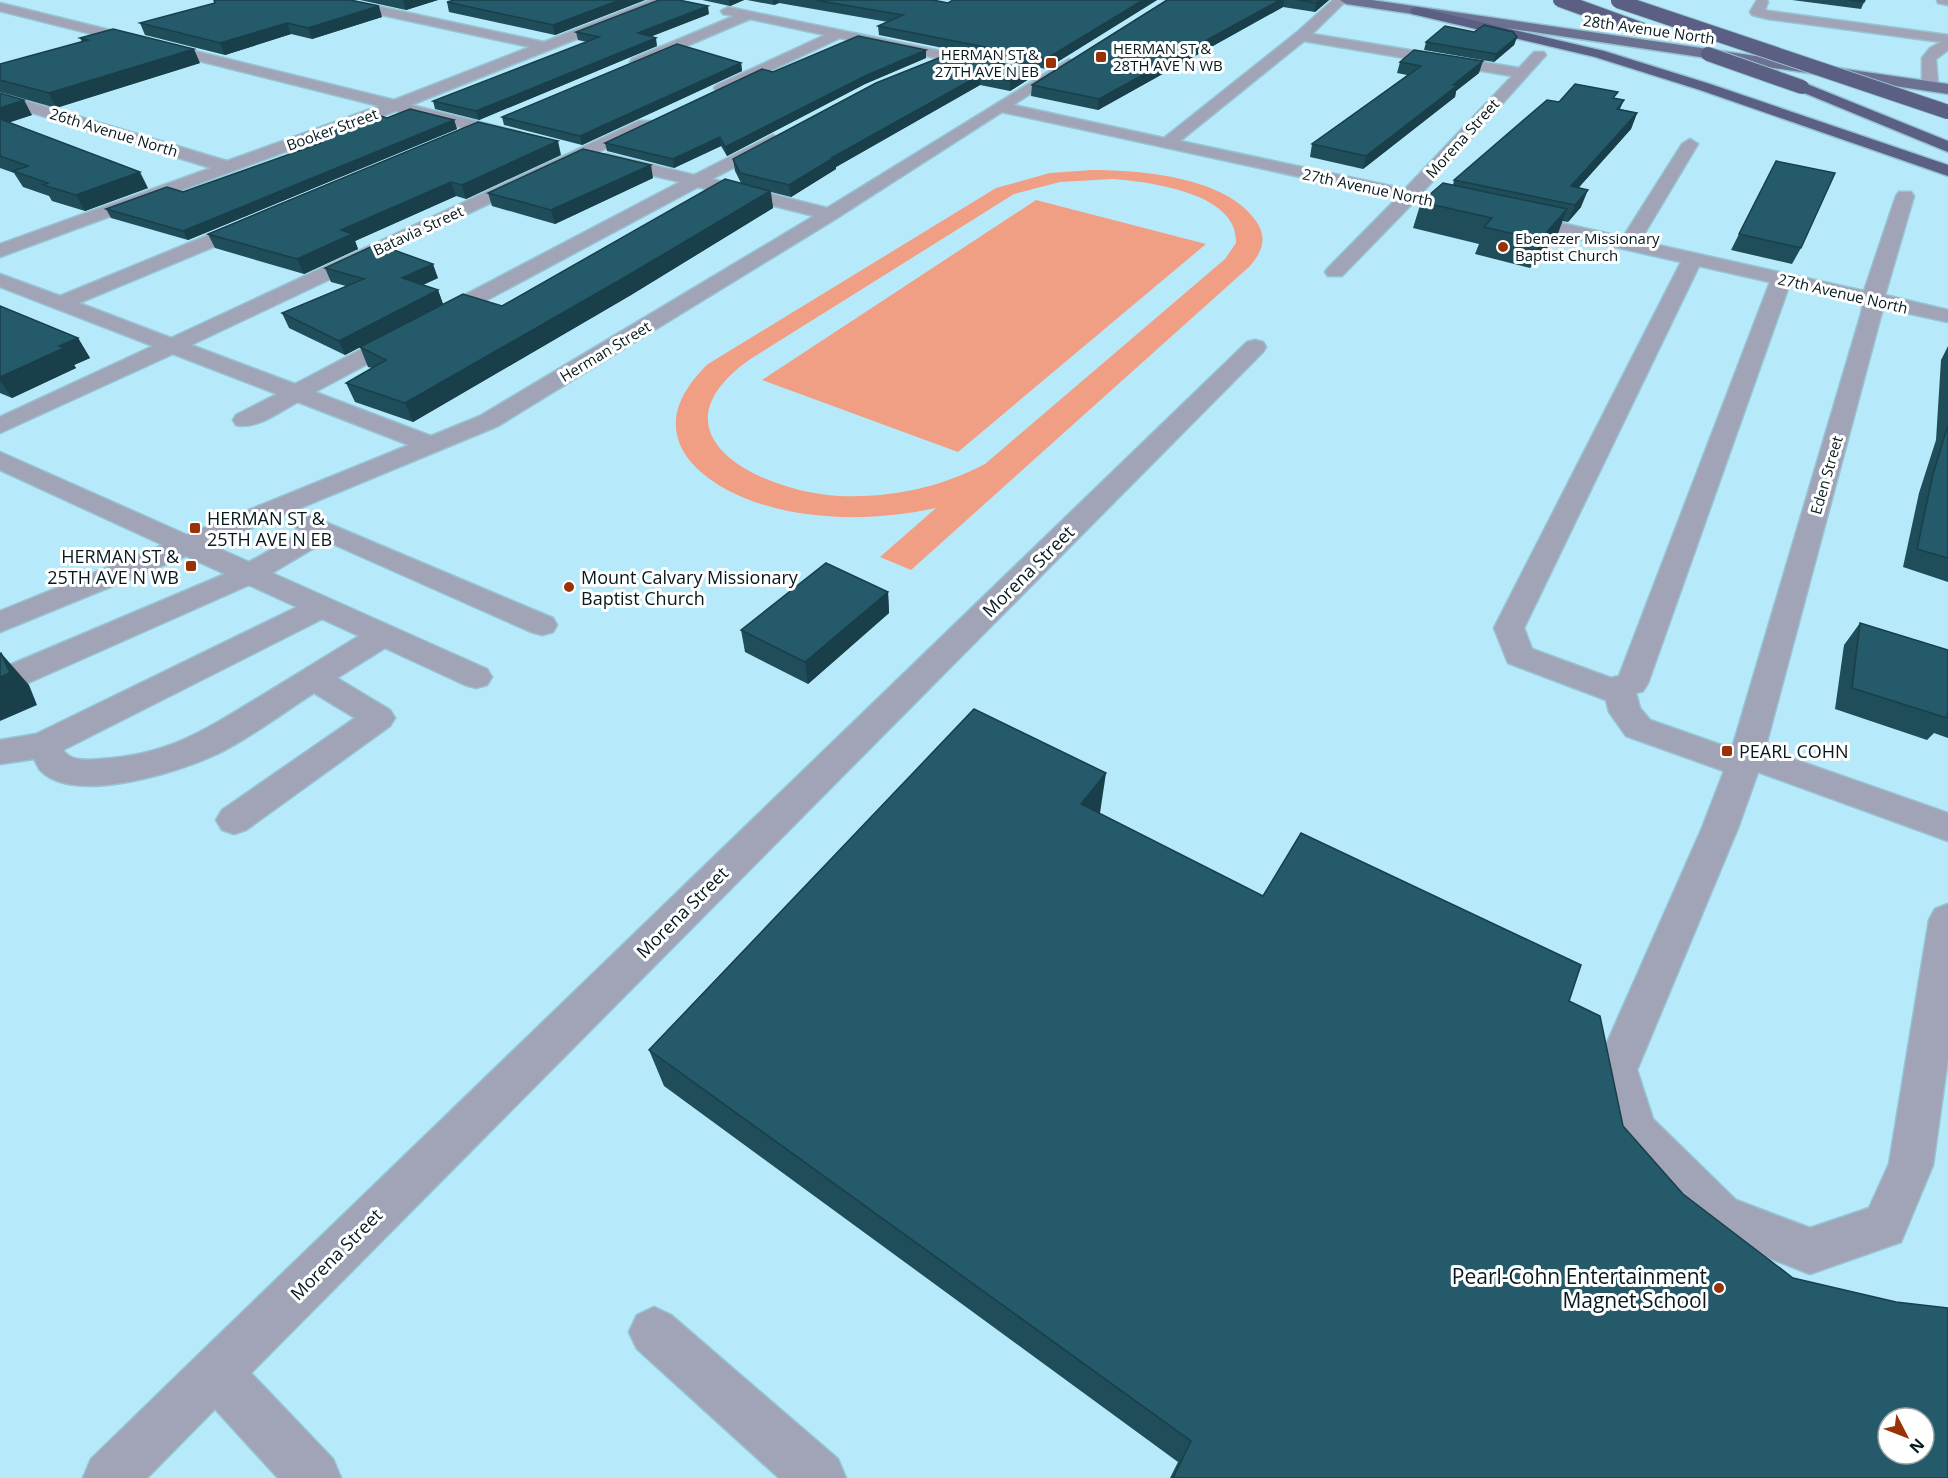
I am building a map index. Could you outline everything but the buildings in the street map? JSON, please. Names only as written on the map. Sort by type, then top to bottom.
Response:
[{"type":"highway","points":[[1560,0],[1802,87],[1948,147]]},
{"type":"highway","points":[[1618,0],[1948,112]]},
{"type":"highway","points":[[1417,11],[1575,48],[1670,76],[1948,171]]},
{"type":"highway","points":[[1655,47],[1645,52],[1646,61],[1670,76]]},
{"type":"main road","name":"28th Avenue North","points":[[1346,0],[1948,89]]},
{"type":"street","points":[[331,0],[544,46]]},
{"type":"street","name":"Booker Street","points":[[4,247],[394,106],[544,46],[671,0]]},
{"type":"street","points":[[1168,143],[1301,36],[1341,0]]},
{"type":"street","points":[[1943,0],[1948,1]]},
{"type":"street","points":[[1762,2],[1757,12],[1768,15],[1948,39]]},
{"type":"street","points":[[719,9],[836,35],[1005,68]]},
{"type":"street","points":[[3,10],[152,43],[536,141]]},
{"type":"street","points":[[621,69],[749,15]]},
{"type":"street","points":[[706,96],[836,35]]},
{"type":"street","points":[[1301,36],[1522,73]]},
{"type":"street","points":[[1930,86],[1929,58],[1935,51],[1948,44]]},
{"type":"street","name":"Herman Street","points":[[0,622],[489,421],[830,214],[999,107],[1037,74],[1086,53]]},
{"type":"street","name":"Morena Street","points":[[1335,272],[1539,55]]},
{"type":"street","points":[[915,70],[948,57]]},
{"type":"street","name":"26th Avenue North","points":[[0,98],[227,167]]},
{"type":"street","name":"27th Avenue North","points":[[999,107],[1629,243],[1948,316]]},
{"type":"street","name":"Batavia Street","points":[[0,426],[663,116]]},
{"type":"street","points":[[459,137],[503,119]]},
{"type":"street","points":[[244,420],[789,132]]},
{"type":"street","points":[[1629,243],[1690,144]]},
{"type":"street","points":[[558,147],[830,214]]},
{"type":"street","name":"Eden Street","points":[[1905,196],[1875,288],[1874,299],[1747,755],[1720,828],[1616,1070],[1635,1132],[1721,1217],[1810,1251],[1885,1226],[1911,1165],[1948,920]]},
{"type":"street","points":[[61,303],[271,216]]},
{"type":"street","points":[[1693,258],[1509,628],[1519,656],[1611,690],[1632,683],[1782,278]]},
{"type":"street","points":[[0,280],[432,445]]},
{"type":"street","name":"Morena Street","points":[[110,1478],[1255,347]]},
{"type":"street","points":[[0,460],[476,677]]},
{"type":"street","points":[[277,509],[542,625]]},
{"type":"street","points":[[0,680],[17,675],[249,574],[325,530]]},
{"type":"street","points":[[0,752],[43,745],[322,607]]},
{"type":"street","points":[[43,745],[53,762],[75,773],[126,770],[166,760],[206,745],[383,635]]},
{"type":"street","points":[[234,820],[379,718],[313,678]]},
{"type":"street","points":[[1619,687],[1625,712],[1638,728],[1723,759],[1747,755],[1948,827]]},
{"type":"street","points":[[654,1332],[819,1478]]},
{"type":"street","points":[[216,1373],[314,1478]]},
{"type":"shaded area","points":[[1112,170],[1181,179],[1204,186],[1225,194],[1242,206],[1260,227],[1262,245],[1250,266],[911,570],[880,557],[936,508],[867,517],[833,517],[799,513],[740,496],[714,482],[693,464],[679,443],[676,419],[685,393],[708,364],[996,188],[1050,173]],"holes":[[[1113,179],[1169,187],[1190,193],[1208,202],[1223,212],[1233,226],[1236,243],[1225,259],[985,464],[950,479],[914,490],[877,495],[839,496],[809,492],[778,484],[749,471],[726,455],[711,435],[708,412],[720,387],[749,360],[1014,194],[1060,182]]]},
{"type":"shaded area","points":[[1036,200],[1206,244],[958,452],[762,380]]},
{"type":"place","name":"HERMAN ST & 28TH AVE N WB","points":[[1101,57]]},
{"type":"place","name":"HERMAN ST & 27TH AVE N EB","points":[[1051,63]]},
{"type":"place","name":"Ebenezer Missionary Baptist Church","points":[[1503,247]]},
{"type":"place","name":"HERMAN ST & 25TH AVE N EB","points":[[195,528]]},
{"type":"place","name":"HERMAN ST & 25TH AVE N WB","points":[[191,566]]},
{"type":"place","name":"Mount Calvary Missionary Baptist Church","points":[[569,587]]},
{"type":"place","name":"PEARL COHN","points":[[1727,751]]},
{"type":"place","name":"Pearl-Cohn Entertainment Magnet School","points":[[1719,1288]]}]
